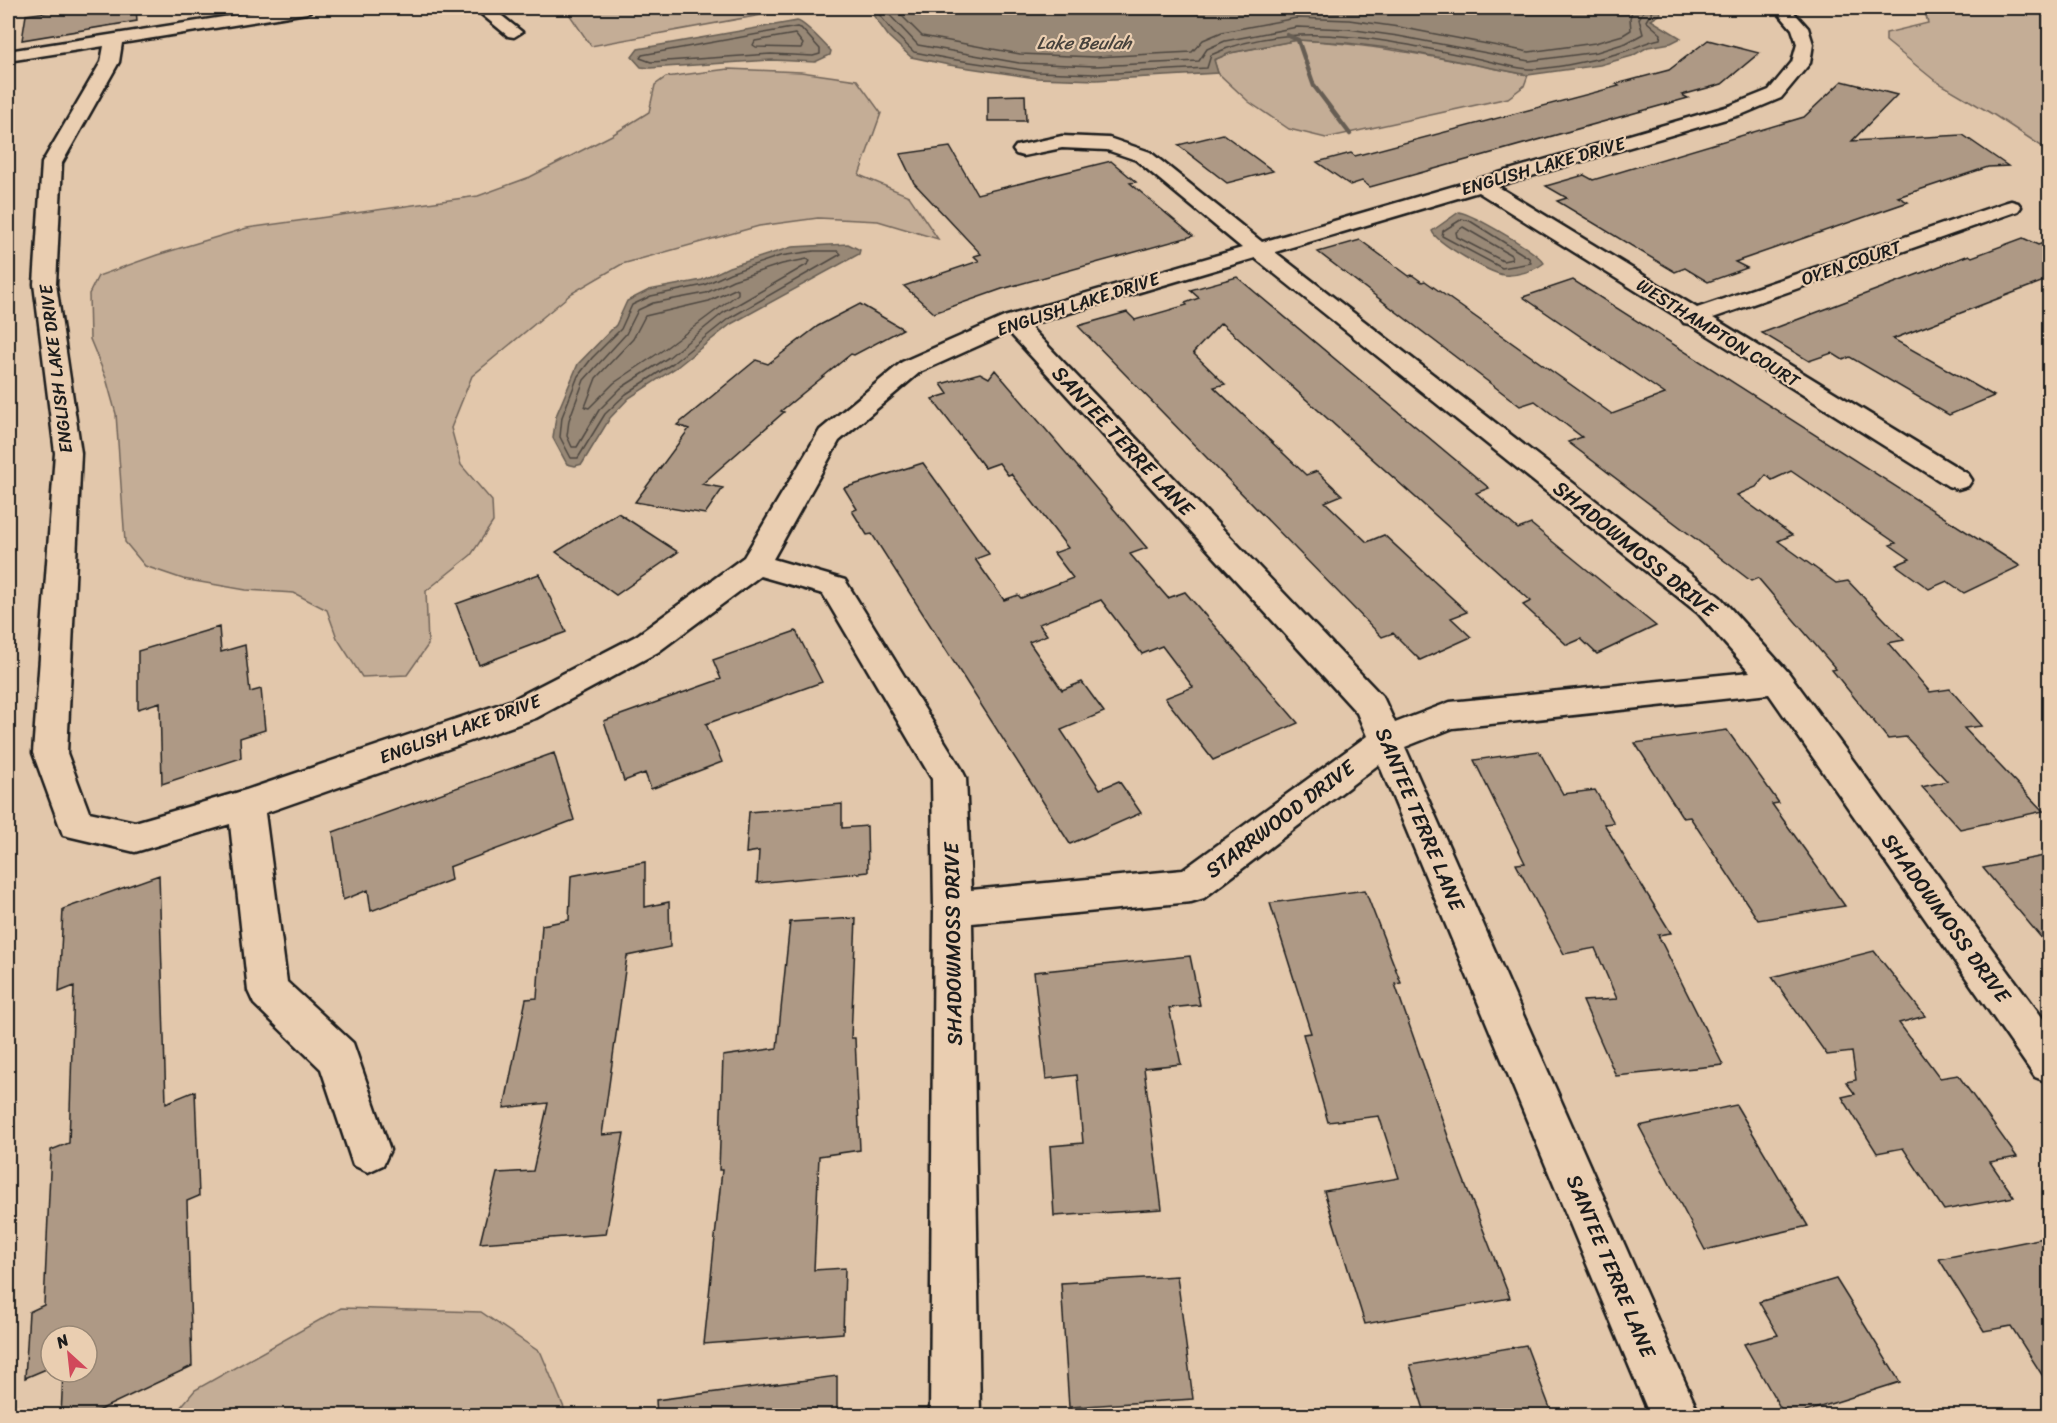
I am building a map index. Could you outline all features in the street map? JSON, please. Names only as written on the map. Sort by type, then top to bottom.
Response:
[{"type":"street","points":[[8,56],[114,39],[232,14],[308,8]]},
{"type":"street","points":[[482,8],[514,32]]},
{"type":"street","name":"ENGLISH LAKE DRIVE","points":[[114,39],[110,62],[52,163],[45,284],[68,453],[51,753],[76,824],[135,837],[246,806],[524,709],[647,644],[755,564],[829,436],[911,367],[1012,322],[1736,110],[1775,94],[1801,63],[1806,44],[1800,28],[1782,8]]},
{"type":"street","name":"SHADOWMOSS DRIVE","points":[[1023,150],[1062,142],[1109,144],[1143,156],[1257,249],[1709,605],[1777,681],[2049,1063]]},
{"type":"street","name":"WESTHAMPTON COURT","points":[[1479,184],[1692,318],[1958,480]]},
{"type":"street","name":"OYEN COURT","points":[[1692,318],[2011,207]]},
{"type":"street","name":"SANTEE TERRE LANE","points":[[1012,322],[1371,706],[1675,1416]]},
{"type":"street","name":"SHADOWMOSS DRIVE","points":[[755,564],[834,587],[950,778],[954,908],[956,1416]]},
{"type":"street","name":"STARRWOOD DRIVE","points":[[954,908],[1191,886],[1386,740],[1450,715],[1777,681]]},
{"type":"street","points":[[246,806],[268,991],[338,1057],[368,1150]]},
{"type":"shaded area","points":[[565,8],[799,8],[591,46]]},
{"type":"shaded area","points":[[1918,8],[2049,8],[2049,151],[1934,80],[1886,41],[1886,33],[1928,23],[1926,16]]},
{"type":"shaded area","points":[[1298,40],[1385,49],[1528,75],[1524,86],[1508,98],[1326,138],[1289,129],[1249,102],[1218,73],[1214,60],[1230,53]]},
{"type":"shaded area","points":[[728,69],[801,72],[857,80],[881,113],[859,175],[909,196],[938,239],[878,221],[818,218],[759,226],[622,264],[572,293],[472,376],[451,428],[461,465],[492,501],[493,522],[471,555],[426,591],[428,645],[407,675],[362,677],[337,638],[327,610],[294,593],[246,590],[183,579],[145,566],[125,542],[116,414],[106,378],[90,339],[89,294],[98,276],[157,255],[247,228],[478,196],[530,177],[612,135],[649,112],[655,85],[666,77]]},
{"type":"shaded area","points":[[341,1308],[481,1312],[541,1353],[567,1415],[174,1415],[195,1390]]},
{"type":"water","name":"Lake Beulah","points":[[868,8],[1659,8],[1661,14],[1651,20],[1681,38],[1671,43],[1648,47],[1632,56],[1600,65],[1528,75],[1396,49],[1298,40],[1230,53],[1214,60],[1218,73],[1096,80],[1036,78],[911,57],[889,37]]},
{"type":"water","points":[[797,21],[819,38],[831,51],[830,55],[815,62],[772,60],[650,68],[641,67],[632,57],[638,49]]},
{"type":"water","points":[[1459,212],[1504,234],[1544,263],[1525,272],[1504,275],[1464,257],[1443,243],[1432,231]]},
{"type":"water","points":[[848,244],[860,250],[859,254],[731,324],[677,367],[629,398],[610,418],[582,464],[575,466],[567,464],[553,438],[556,416],[578,364],[616,325],[627,301],[649,290],[702,280],[729,267],[792,247]]},
{"type":"building","points":[[78,8],[136,8],[137,21],[22,40],[26,15]]},
{"type":"building","points":[[1708,40],[1759,53],[1722,84],[1682,95],[1688,98],[1370,187],[1362,181],[1350,185],[1317,162],[1351,153],[1355,156],[1619,86],[1616,84],[1669,70]]},
{"type":"building","points":[[1842,81],[1897,95],[1852,141],[1963,135],[2008,166],[1988,167],[1898,197],[1908,202],[1735,262],[1747,268],[1708,282],[1685,268],[1675,272],[1557,201],[1567,198],[1546,186],[1584,175],[1593,180],[1804,117]]},
{"type":"building","points":[[1025,95],[1026,121],[988,121],[988,96]]},
{"type":"building","points":[[1223,134],[1273,171],[1227,183],[1178,145]]},
{"type":"building","points":[[950,147],[977,194],[1111,161],[1136,182],[1130,183],[1193,236],[1002,289],[934,313],[904,286],[979,261],[974,256],[981,254],[914,183],[900,154]]},
{"type":"building","points":[[2023,238],[2038,245],[2049,241],[2049,279],[1893,339],[1994,396],[1949,415],[1850,357],[1843,360],[1832,353],[1809,361],[1762,333],[1969,255],[1972,257]]},
{"type":"building","points":[[1360,240],[1409,276],[1412,275],[1422,282],[1425,281],[1612,414],[1665,394],[1523,297],[1573,280],[2020,566],[1964,593],[1947,581],[1929,589],[1896,565],[1910,559],[1890,545],[1896,543],[1791,471],[1772,480],[1766,475],[1756,487],[1737,495],[1792,535],[1778,541],[1836,583],[1848,581],[1904,640],[1888,643],[1930,692],[1950,689],[1982,726],[1964,728],[2043,811],[1960,829],[1922,787],[1947,781],[1906,737],[1888,739],[1832,670],[1836,669],[1758,578],[1751,581],[1568,442],[1582,437],[1535,401],[1520,406],[1318,252]]},
{"type":"building","points":[[1237,277],[1489,488],[1476,493],[1518,529],[1531,524],[1656,626],[1597,654],[1581,639],[1567,645],[1523,605],[1531,601],[1221,323],[1193,353],[1225,384],[1214,387],[1306,475],[1317,471],[1342,495],[1325,502],[1367,542],[1384,535],[1467,612],[1451,618],[1471,637],[1420,660],[1393,633],[1382,637],[1078,326],[1127,312],[1135,320],[1187,305],[1185,303],[1199,298],[1190,290]]},
{"type":"building","points":[[860,304],[903,329],[854,355],[851,354],[781,411],[784,412],[702,484],[723,488],[705,514],[635,502],[689,429],[677,425],[756,360],[768,364],[818,326]]},
{"type":"building","points":[[995,370],[1147,548],[1130,554],[1168,598],[1185,592],[1298,723],[1213,760],[1165,698],[1193,687],[1162,646],[1142,654],[1101,600],[1039,624],[1047,635],[1029,642],[1062,690],[1082,682],[1104,712],[1061,730],[1100,789],[1119,781],[1141,813],[1070,844],[872,534],[867,535],[852,511],[857,509],[844,488],[923,463],[989,554],[975,559],[1004,600],[1018,595],[1021,598],[1073,578],[1054,553],[1068,548],[1011,474],[1008,475],[999,463],[985,468],[932,399],[948,394],[941,384],[980,373],[989,378]]},
{"type":"building","points":[[618,513],[678,552],[616,595],[556,552]]},
{"type":"building","points":[[539,574],[566,632],[479,665],[456,604]]},
{"type":"building","points":[[219,627],[221,652],[245,645],[250,692],[261,689],[265,730],[240,738],[241,758],[162,784],[160,702],[138,709],[138,651]]},
{"type":"building","points":[[796,631],[822,682],[706,724],[722,762],[651,789],[645,773],[624,781],[604,721],[721,679],[713,660]]},
{"type":"building","points":[[1727,730],[1779,803],[1772,804],[1845,906],[1758,920],[1690,817],[1683,818],[1635,743]]},
{"type":"building","points":[[1539,751],[1563,794],[1595,790],[1614,823],[1604,824],[1671,933],[1658,935],[1723,1065],[1616,1076],[1583,1001],[1617,999],[1595,948],[1564,954],[1516,864],[1525,863],[1474,760]]},
{"type":"building","points":[[554,753],[574,820],[449,867],[451,880],[371,911],[368,890],[343,900],[333,832]]},
{"type":"building","points":[[842,804],[842,828],[867,826],[868,872],[757,883],[759,851],[746,853],[749,812]]},
{"type":"building","points":[[2049,855],[2049,947],[1983,868]]},
{"type":"building","points":[[645,862],[645,907],[669,902],[670,947],[627,956],[602,1135],[624,1133],[606,1234],[480,1243],[497,1173],[533,1171],[548,1103],[504,1108],[526,999],[537,998],[542,925],[569,920],[571,876]]},
{"type":"building","points":[[159,875],[166,1103],[195,1091],[199,1196],[187,1201],[192,1366],[87,1416],[61,1416],[62,1384],[99,1384],[99,1324],[39,1324],[39,1372],[25,1378],[29,1312],[44,1305],[51,1150],[69,1143],[74,986],[59,992],[63,909]]},
{"type":"building","points":[[1365,890],[1401,983],[1395,984],[1459,1168],[1510,1298],[1365,1324],[1324,1191],[1399,1178],[1379,1116],[1328,1122],[1303,1034],[1311,1033],[1270,903]]},
{"type":"building","points":[[856,918],[851,1038],[855,1038],[860,1150],[819,1156],[814,1270],[845,1268],[843,1333],[704,1344],[722,1170],[719,1170],[723,1056],[777,1048],[790,922]]},
{"type":"building","points":[[1874,951],[1925,1016],[1899,1023],[1940,1078],[1958,1075],[2017,1157],[1990,1162],[2014,1197],[1944,1210],[1903,1148],[1877,1153],[1842,1097],[1855,1094],[1846,1082],[1856,1080],[1852,1052],[1827,1055],[1772,977]]},
{"type":"building","points":[[1190,956],[1200,1005],[1169,1008],[1181,1064],[1144,1068],[1162,1209],[1054,1216],[1050,1146],[1083,1143],[1077,1075],[1046,1079],[1034,972]]},
{"type":"building","points":[[1736,1105],[1808,1226],[1705,1250],[1639,1126]]},
{"type":"building","points":[[2049,1237],[2049,1386],[2011,1326],[1984,1331],[1939,1259]]},
{"type":"building","points":[[1177,1276],[1193,1399],[1069,1407],[1061,1283]]},
{"type":"building","points":[[1836,1279],[1900,1382],[1792,1416],[1785,1416],[1744,1344],[1778,1335],[1759,1302]]},
{"type":"building","points":[[1526,1345],[1553,1416],[1426,1416],[1410,1365]]},
{"type":"building","points":[[837,1376],[837,1416],[657,1416],[656,1400]]},
{"type":"waterway","points":[[1287,35],[1298,40],[1314,86],[1350,134]]}]
